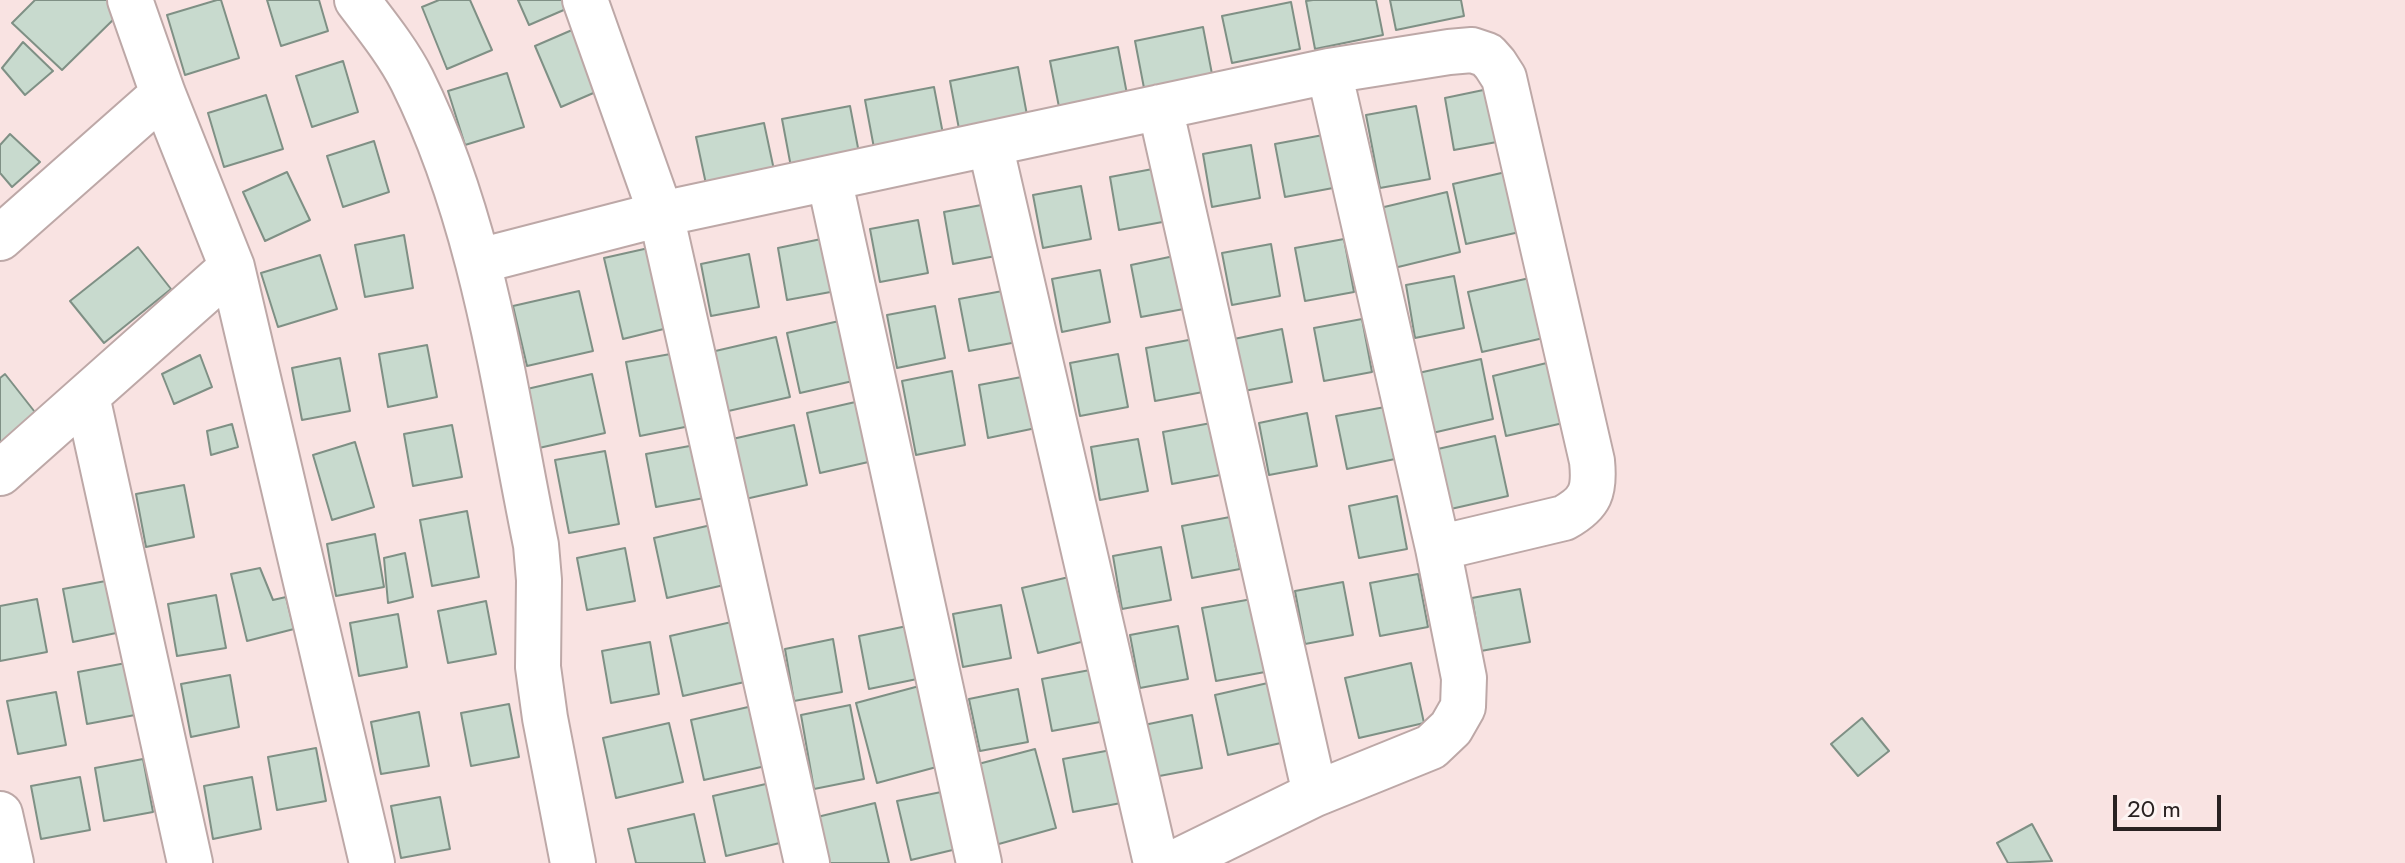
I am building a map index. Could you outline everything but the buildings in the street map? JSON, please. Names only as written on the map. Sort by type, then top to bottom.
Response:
[{"type":"street","points":[[130,0],[163,94],[232,267],[372,863]]},
{"type":"street","points":[[357,0],[411,78],[444,153],[479,261],[536,545],[539,580],[538,667],[573,863]]},
{"type":"street","points":[[585,0],[661,214],[807,863]]},
{"type":"street","points":[[479,261],[661,214],[1329,71],[1472,50],[1487,55],[1504,78],[1589,446],[1594,481],[1590,496],[1581,509],[1564,518],[1438,548]]},
{"type":"street","points":[[1174,863],[1315,794],[1431,747],[1451,728],[1463,707],[1464,678],[1438,548],[1329,71]]},
{"type":"street","points":[[0,238],[163,94]]},
{"type":"street","points":[[1160,107],[1315,794]]},
{"type":"street","points":[[990,144],[1156,863]]},
{"type":"street","points":[[829,178],[979,863]]},
{"type":"street","points":[[0,473],[232,267]]},
{"type":"street","points":[[87,396],[190,863]]},
{"type":"street","points":[[0,814],[11,863]]}]
